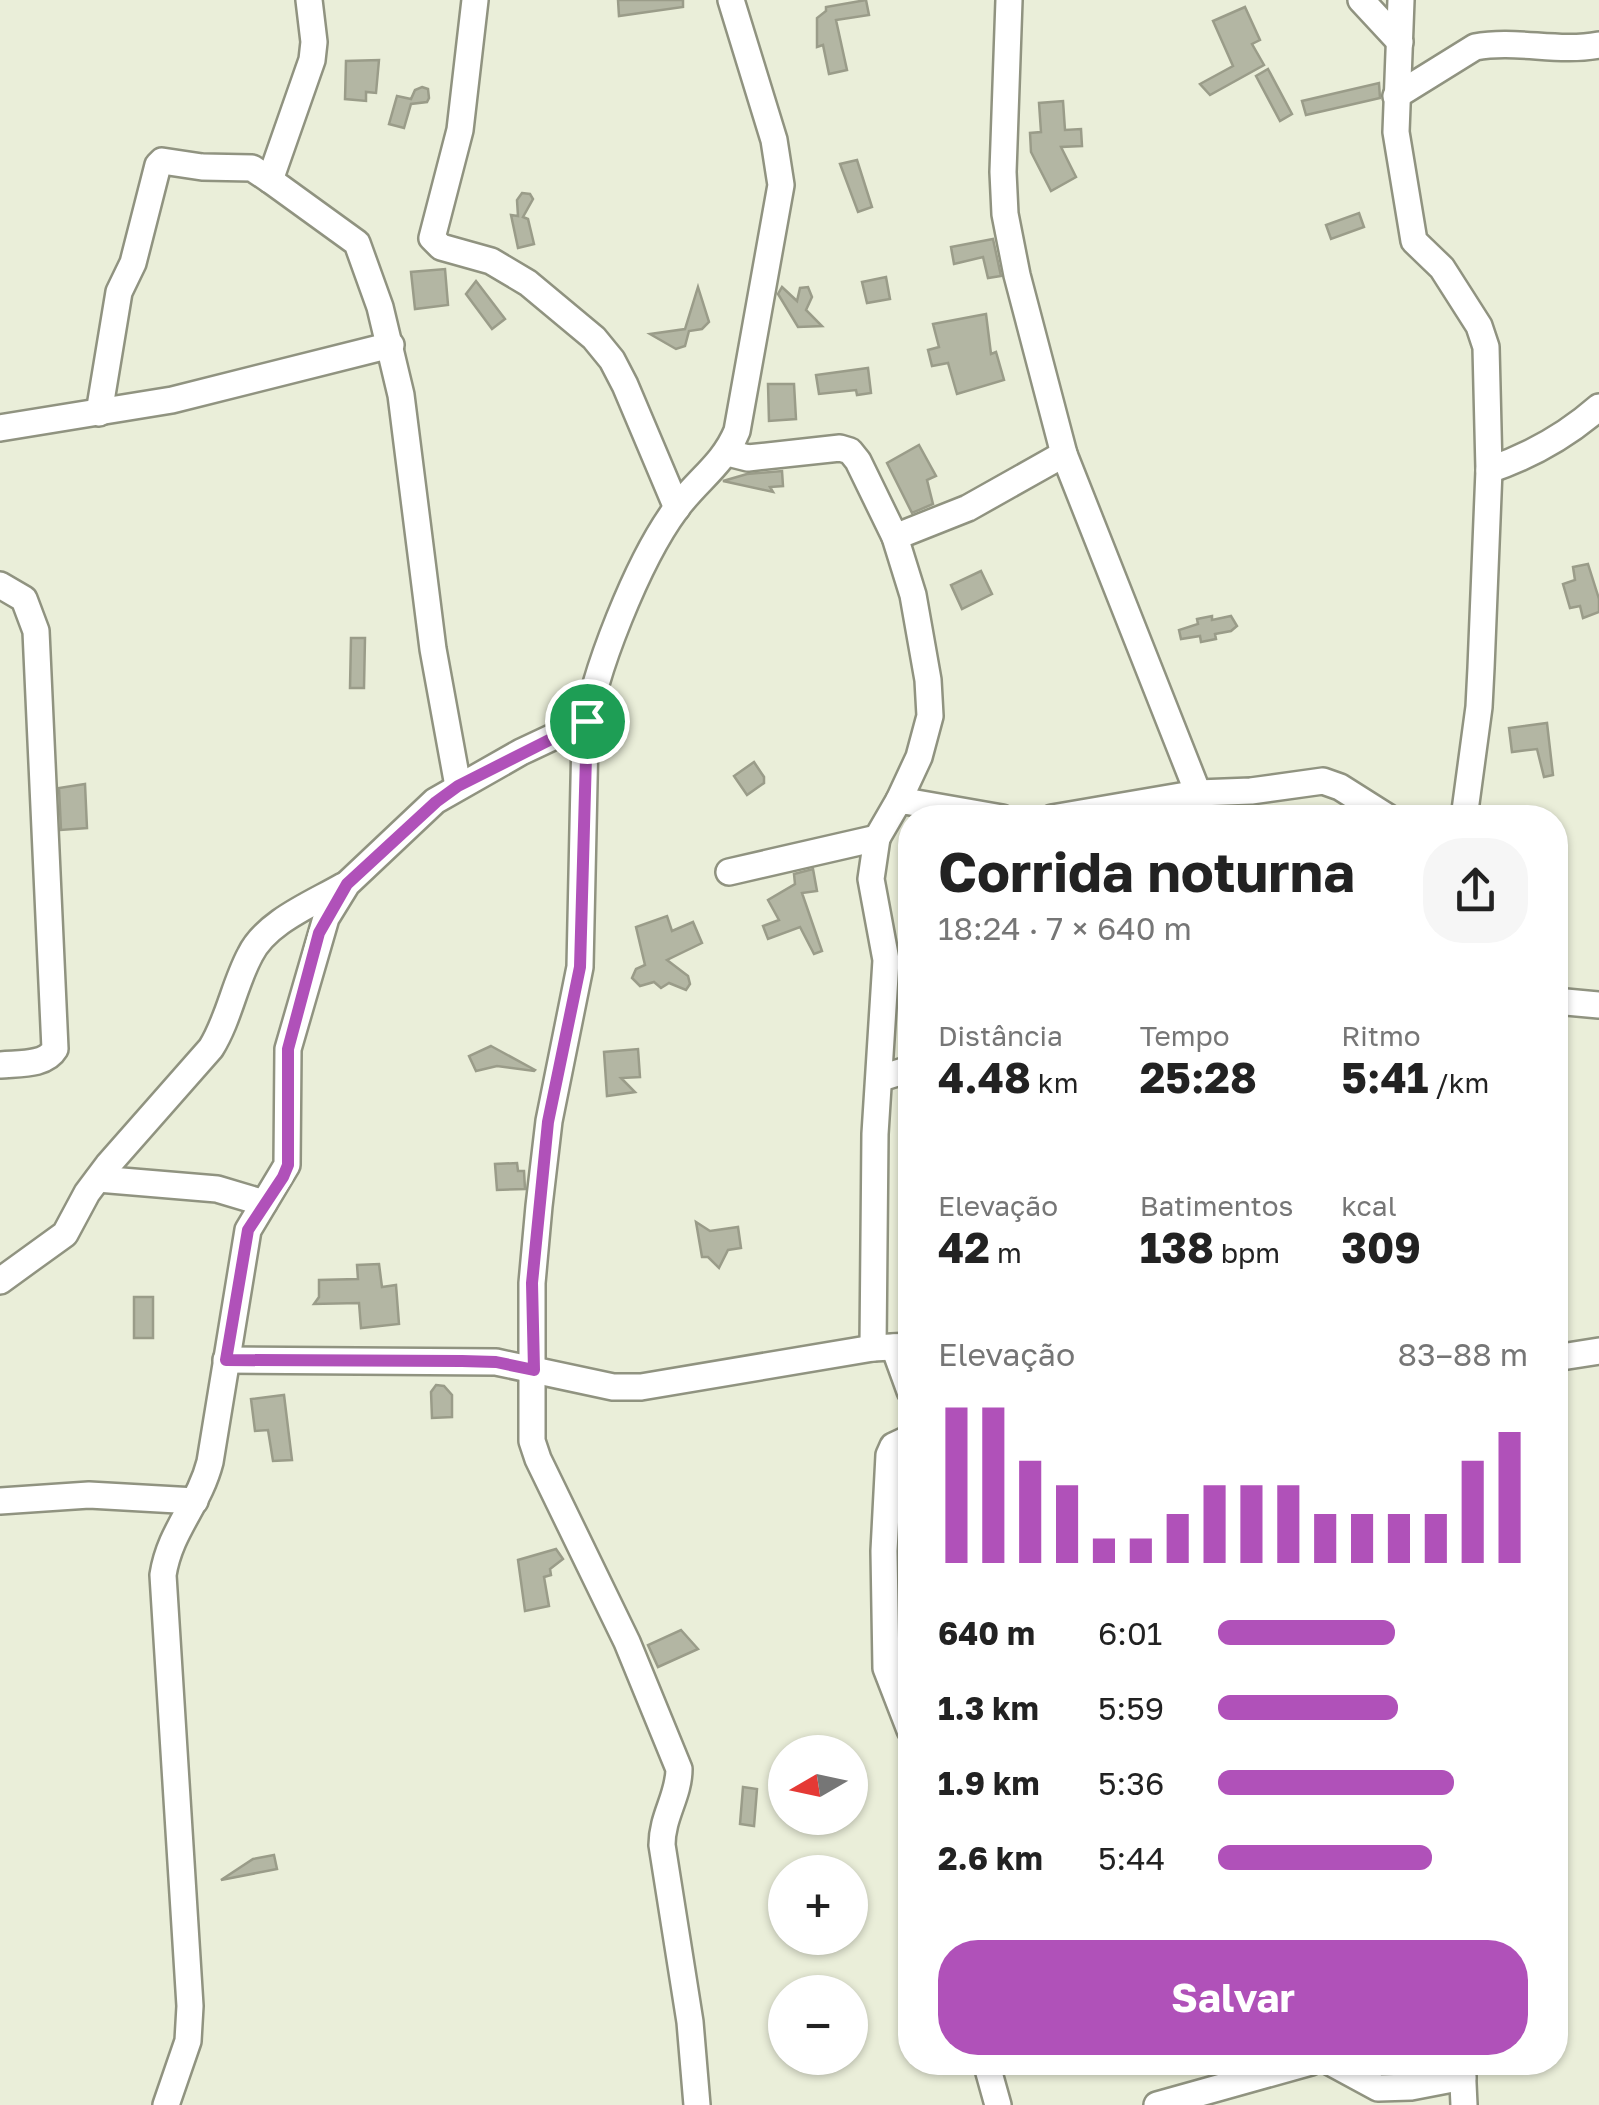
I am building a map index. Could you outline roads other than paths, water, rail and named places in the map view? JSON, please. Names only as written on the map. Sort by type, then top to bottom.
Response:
[{"type":"street","points":[[270,180],[312,60],[309,0]]},
{"type":"street","points":[[475,0],[460,130],[432,238],[441,247],[492,261],[528,282],[594,338],[612,360],[625,386],[677,508]]},
{"type":"street","points":[[697,2105],[690,2022],[662,1845],[662,1823],[678,1782],[678,1769],[627,1642],[538,1460],[532,1440],[532,1283],[544,1155],[580,967],[587,721],[636,578],[677,508],[728,453],[737,431],[781,185],[774,140],[731,0]]},
{"type":"street","points":[[1008,0],[1003,172],[1005,214],[1021,291],[1064,454],[1198,793]]},
{"type":"street","points":[[1361,0],[1400,42]]},
{"type":"street","points":[[1401,0],[1396,132],[1414,241],[1442,268],[1479,326],[1486,348],[1489,470],[1479,707],[1466,805]]},
{"type":"street","points":[[1396,96],[1475,47],[1490,44],[1563,50],[1599,45]]},
{"type":"street","points":[[99,413],[119,292],[132,263],[162,161],[252,168],[356,243],[391,345],[401,395],[433,649],[458,786]]},
{"type":"street","points":[[0,428],[172,400],[391,345]]},
{"type":"street","points":[[1489,470],[1536,452],[1599,407]]},
{"type":"street","points":[[226,1360],[496,1362],[613,1387],[641,1387],[892,1347],[875,1134],[886,960],[871,879],[878,838],[919,757],[930,716],[928,680],[913,595],[896,536],[850,451],[840,448],[748,458],[728,453]]},
{"type":"street","points":[[896,536],[968,508],[1064,454]]},
{"type":"street","points":[[0,584],[24,599],[36,631],[55,1049],[43,1060],[0,1065]]},
{"type":"street","points":[[0,1282],[64,1234],[98,1179],[211,1048],[221,1032],[250,954],[262,938],[291,916],[347,884],[458,786],[587,721]]},
{"type":"street","points":[[1139,805],[1198,793],[1251,791],[1324,781],[1368,805]]},
{"type":"street","points":[[899,800],[928,805]]},
{"type":"street","points":[[729,872],[878,838]]},
{"type":"street","points":[[166,2105],[188,2042],[190,2006],[164,1574],[167,1549],[204,1485],[248,1230],[288,1165],[288,1049],[319,933],[347,884]]},
{"type":"street","points":[[1568,1002],[1599,1005]]},
{"type":"street","points":[[881,1078],[898,1072]]},
{"type":"street","points":[[98,1179],[217,1189],[264,1203]]},
{"type":"street","points":[[1568,1356],[1599,1351]]},
{"type":"street","points":[[898,1444],[889,1455],[884,1550],[886,1668],[898,1699]]},
{"type":"street","points":[[0,1501],[115,1495],[195,1501]]},
{"type":"street","points":[[990,2075],[998,2105]]},
{"type":"street","points":[[1157,2105],[1264,2075]]},
{"type":"street","points":[[1359,2075],[1378,2088],[1410,2087],[1447,2075]]},
{"type":"street","points":[[1462,2075],[1464,2105]]}]
